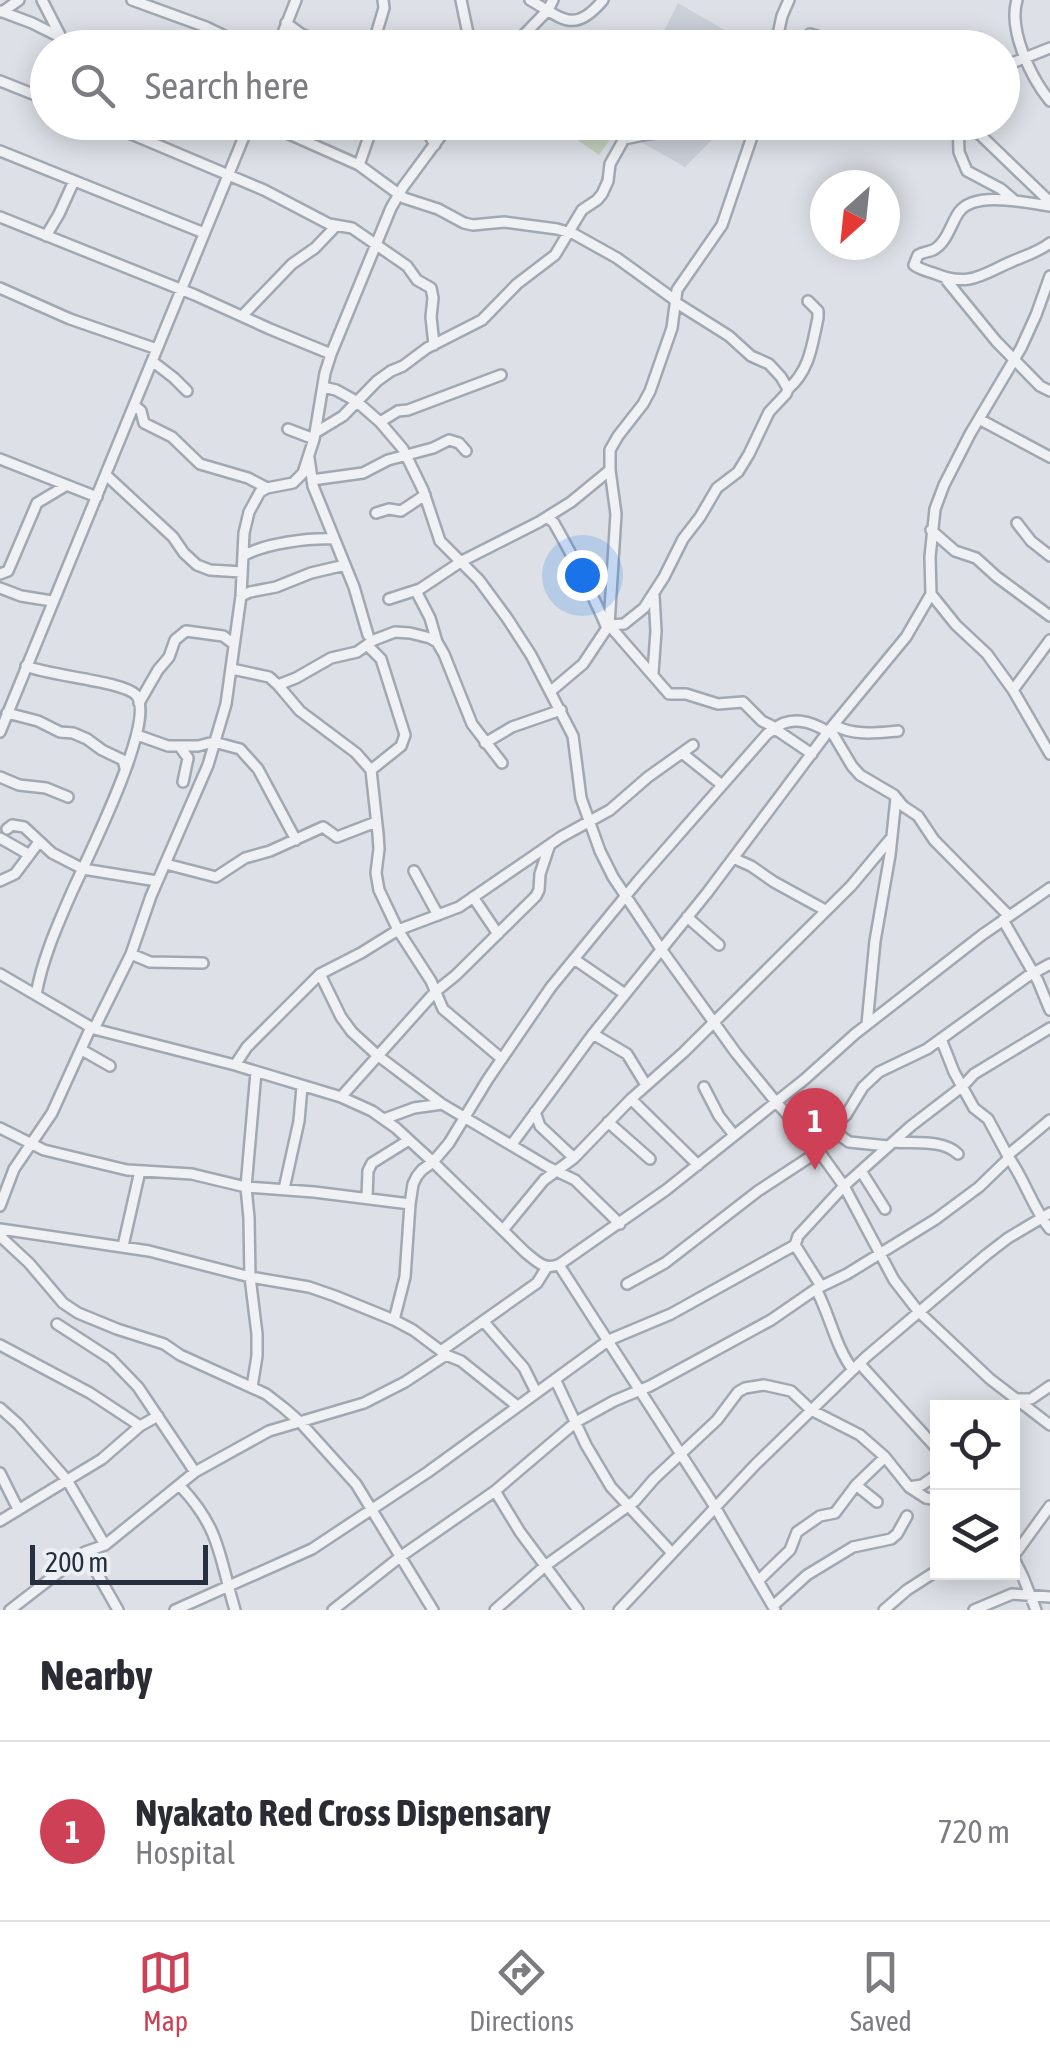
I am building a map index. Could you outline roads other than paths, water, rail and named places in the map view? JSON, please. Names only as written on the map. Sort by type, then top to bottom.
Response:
[{"type":"street","points":[[1,11],[20,0]]},
{"type":"street","points":[[42,0],[57,30]]},
{"type":"street","points":[[132,0],[212,30]]},
{"type":"street","points":[[283,30],[296,0]]},
{"type":"street","points":[[377,30],[383,0]]},
{"type":"street","points":[[461,0],[467,30]]},
{"type":"street","points":[[530,0],[550,5],[566,21],[578,20],[603,0]]},
{"type":"street","points":[[779,30],[789,0]]},
{"type":"street","points":[[1017,0],[1014,17],[1018,30]]},
{"type":"street","points":[[527,30],[550,5]]},
{"type":"street","points":[[1,11],[43,30]]},
{"type":"street","points":[[286,23],[296,30]]},
{"type":"street","points":[[1020,39],[1025,57],[1050,102]]},
{"type":"street","points":[[1020,59],[1050,48]]},
{"type":"street","points":[[0,80],[30,92]]},
{"type":"street","points":[[146,140],[336,226],[352,228],[407,266],[417,280],[431,288],[434,345]]},
{"type":"street","points":[[0,732],[242,140]]},
{"type":"street","points":[[303,140],[359,165],[408,200],[466,224],[504,222],[571,232],[618,258],[674,301],[730,336],[751,356],[769,364],[788,389]]},
{"type":"street","points":[[359,165],[368,140]]},
{"type":"street","points":[[432,140],[435,145]]},
{"type":"street","points":[[0,1206],[14,1170],[52,1113],[131,954],[157,881],[208,765],[232,669],[249,512],[256,496],[268,488],[297,480],[309,458],[331,354],[375,244],[398,194],[438,140]]},
{"type":"street","points":[[314,436],[377,381],[482,320],[516,284],[555,255],[582,210],[602,194],[610,164],[623,140]]},
{"type":"street","points":[[551,691],[583,664],[608,627],[616,514],[610,450],[643,404],[672,328],[677,290],[727,214],[750,140]]},
{"type":"street","points":[[959,140],[967,171],[1002,189],[1017,202]]},
{"type":"street","points":[[985,140],[1050,204]]},
{"type":"street","points":[[0,151],[204,233]]},
{"type":"street","points":[[46,236],[74,181]]},
{"type":"street","points":[[1050,204],[972,202],[960,210],[940,244],[921,252],[914,263],[942,277],[974,279],[1050,243]]},
{"type":"street","points":[[0,217],[331,354]]},
{"type":"street","points":[[244,315],[292,264],[336,226]]},
{"type":"street","points":[[512,1144],[906,637],[931,594],[931,530],[944,485],[1032,326],[1048,294],[1050,276]]},
{"type":"street","points":[[942,277],[1014,360],[1050,391]]},
{"type":"street","points":[[0,288],[157,350]]},
{"type":"street","points":[[608,627],[634,617],[654,594],[711,495],[738,472],[768,414],[800,378],[818,318],[818,310],[808,301]]},
{"type":"street","points":[[152,361],[187,391]]},
{"type":"street","points":[[380,422],[397,412],[501,375]]},
{"type":"street","points":[[323,388],[336,390],[356,402],[380,422],[406,454],[440,541],[462,561],[508,618],[573,736],[576,775],[600,851],[660,949],[736,1053],[844,1186],[894,1280],[918,1311],[1016,1400]]},
{"type":"street","points":[[135,406],[144,423],[168,434],[200,464],[268,488]]},
{"type":"street","points":[[979,419],[1050,457]]},
{"type":"street","points":[[288,429],[314,436]]},
{"type":"street","points":[[312,480],[363,473],[383,462],[449,440],[466,451]]},
{"type":"street","points":[[309,458],[312,480],[354,588],[367,640],[382,661],[405,735],[401,746],[371,770]]},
{"type":"street","points":[[0,459],[96,497]]},
{"type":"street","points":[[389,599],[416,590],[547,517],[610,470]]},
{"type":"street","points":[[106,474],[197,564],[210,570],[242,572]]},
{"type":"street","points":[[0,574],[8,570],[37,503],[68,485]]},
{"type":"street","points":[[376,513],[403,510],[425,496]]},
{"type":"street","points":[[547,517],[579,567],[608,627],[660,686],[669,694],[686,694],[718,704],[743,702],[767,725],[812,754]]},
{"type":"street","points":[[1016,523],[1050,556]]},
{"type":"street","points":[[931,530],[955,551],[976,558],[1050,616]]},
{"type":"street","points":[[243,556],[256,549],[334,539]]},
{"type":"street","points":[[241,596],[344,565]]},
{"type":"street","points":[[0,588],[52,601]]},
{"type":"street","points":[[416,590],[472,724],[502,763]]},
{"type":"street","points":[[652,673],[654,594]]},
{"type":"street","points":[[931,594],[987,654],[1050,754]]},
{"type":"street","points":[[139,703],[182,632],[223,636],[234,644]]},
{"type":"street","points":[[367,640],[401,632],[436,642]]},
{"type":"street","points":[[278,684],[332,658],[357,652],[367,640]]},
{"type":"street","points":[[1013,690],[1050,640]]},
{"type":"street","points":[[26,666],[117,686],[137,696],[139,703],[138,735],[100,836],[82,868],[44,964],[36,994]]},
{"type":"street","points":[[232,669],[261,674],[278,684],[300,711],[371,770],[380,849],[376,882],[438,1002],[450,1017],[502,1058]]},
{"type":"street","points":[[486,743],[512,727],[561,710]]},
{"type":"street","points":[[7,713],[90,740],[124,760],[125,768]]},
{"type":"street","points":[[394,1320],[405,1277],[410,1204],[417,1176],[433,1162],[465,1118],[551,987],[638,881],[767,734],[782,723],[807,722],[856,733],[898,731]]},
{"type":"street","points":[[831,729],[860,775],[918,816],[934,840],[1006,918],[1050,1010]]},
{"type":"street","points":[[138,735],[168,746],[214,742],[236,746],[258,769],[296,840]]},
{"type":"street","points":[[235,1065],[320,974],[398,930],[448,912],[473,897],[550,844],[620,803],[648,776],[693,745]]},
{"type":"street","points":[[180,747],[188,758],[183,782]]},
{"type":"street","points":[[682,753],[722,786]]},
{"type":"street","points":[[0,776],[19,786],[46,788],[68,797]]},
{"type":"street","points":[[866,1026],[896,798]]},
{"type":"street","points":[[166,864],[216,877],[244,858],[323,827],[336,837],[376,822]]},
{"type":"street","points":[[28,854],[3,834],[14,824],[52,853],[82,868],[157,881]]},
{"type":"street","points":[[503,1230],[544,1180],[574,1158],[666,1070],[851,886],[892,837]]},
{"type":"street","points":[[0,881],[15,874],[40,842]]},
{"type":"street","points":[[341,1097],[435,992],[538,892],[550,844]]},
{"type":"street","points":[[732,858],[826,910]]},
{"type":"street","points":[[414,871],[438,915]]},
{"type":"street","points":[[0,974],[92,1028],[235,1065],[372,1110],[433,1162],[525,1252],[547,1267],[559,1265],[620,1224],[866,1026],[1050,888]]},
{"type":"street","points":[[473,897],[498,934]]},
{"type":"street","points":[[687,917],[719,945]]},
{"type":"street","points":[[131,954],[150,962],[204,963]]},
{"type":"street","points":[[574,959],[625,994]]},
{"type":"street","points":[[627,1284],[665,1262],[816,1147],[846,1115],[872,1077],[927,1049],[1050,964]]},
{"type":"street","points":[[320,974],[341,1017],[377,1055],[442,1104],[578,1182],[620,1224]]},
{"type":"street","points":[[175,1610],[312,1549],[373,1510],[609,1340],[672,1314],[795,1245],[798,1236],[844,1186],[891,1144],[974,1074],[1050,1028]]},
{"type":"street","points":[[594,1034],[627,1054],[646,1085]]},
{"type":"street","points":[[941,1039],[974,1108],[988,1120],[1050,1229]]},
{"type":"street","points":[[82,1050],[110,1066]]},
{"type":"street","points":[[252,1387],[258,1334],[250,1277],[246,1187],[256,1072]]},
{"type":"street","points":[[284,1189],[299,1122],[302,1086]]},
{"type":"street","points":[[704,1087],[734,1135]]},
{"type":"street","points":[[631,1100],[698,1165]]},
{"type":"street","points":[[384,1120],[414,1108],[442,1104]]},
{"type":"street","points":[[535,1111],[540,1126],[574,1158]]},
{"type":"street","points":[[332,1610],[495,1491],[576,1422],[756,1329],[958,1204],[1050,1120]]},
{"type":"street","points":[[608,1122],[650,1158]]},
{"type":"street","points":[[0,1128],[32,1145],[117,1168],[210,1177],[246,1187],[410,1204]]},
{"type":"street","points":[[830,1129],[849,1142],[942,1144],[958,1154]]},
{"type":"street","points":[[367,1197],[372,1163],[409,1140]]},
{"type":"street","points":[[123,1246],[140,1171]]},
{"type":"street","points":[[861,1172],[884,1209]]},
{"type":"street","points":[[619,1610],[714,1507],[856,1367],[997,1246],[1045,1216]]},
{"type":"street","points":[[0,1232],[149,1250],[335,1296],[394,1320],[461,1362],[516,1405]]},
{"type":"street","points":[[0,1232],[63,1303],[78,1313],[164,1344],[252,1387],[300,1422],[356,1484],[433,1610]]},
{"type":"street","points":[[795,1245],[819,1287],[840,1350],[930,1442]]},
{"type":"street","points":[[559,1265],[774,1608],[807,1575],[853,1547],[891,1540],[907,1516]]},
{"type":"street","points":[[10,1610],[85,1552],[105,1545],[195,1472],[269,1432],[364,1403],[405,1382],[537,1283],[547,1267]]},
{"type":"street","points":[[484,1322],[524,1368],[536,1392]]},
{"type":"street","points":[[57,1324],[111,1359],[138,1386],[195,1472]]},
{"type":"street","points":[[0,1346],[90,1393],[140,1426]]},
{"type":"street","points":[[555,1379],[598,1467],[672,1553]]},
{"type":"street","points":[[495,1610],[544,1566],[628,1506],[717,1420],[744,1388],[764,1385],[790,1391],[811,1410],[860,1435],[885,1457],[909,1487],[930,1499]]},
{"type":"street","points":[[1020,1402],[1030,1400],[1050,1386]]},
{"type":"street","points":[[1020,1403],[1050,1426]]},
{"type":"street","points":[[0,1408],[68,1480],[105,1545]]},
{"type":"street","points":[[0,1520],[68,1480],[158,1416]]},
{"type":"street","points":[[758,1581],[790,1550],[798,1532],[820,1516],[835,1513],[885,1457]]},
{"type":"street","points":[[0,1474],[18,1509]]},
{"type":"street","points":[[909,1487],[918,1487],[930,1479]]},
{"type":"street","points":[[856,1485],[876,1502]]},
{"type":"street","points":[[180,1486],[200,1506],[214,1532],[235,1610]]},
{"type":"street","points":[[495,1491],[578,1610]]},
{"type":"street","points":[[1036,1610],[1013,1557],[1050,1506]]},
{"type":"street","points":[[85,1552],[118,1610]]},
{"type":"street","points":[[884,1610],[930,1575]]},
{"type":"street","points":[[974,1610],[1012,1594],[1050,1598]]},
{"type":"place","name":"Nyakato Red Cross Dispensary","points":[[815,1170]]}]
